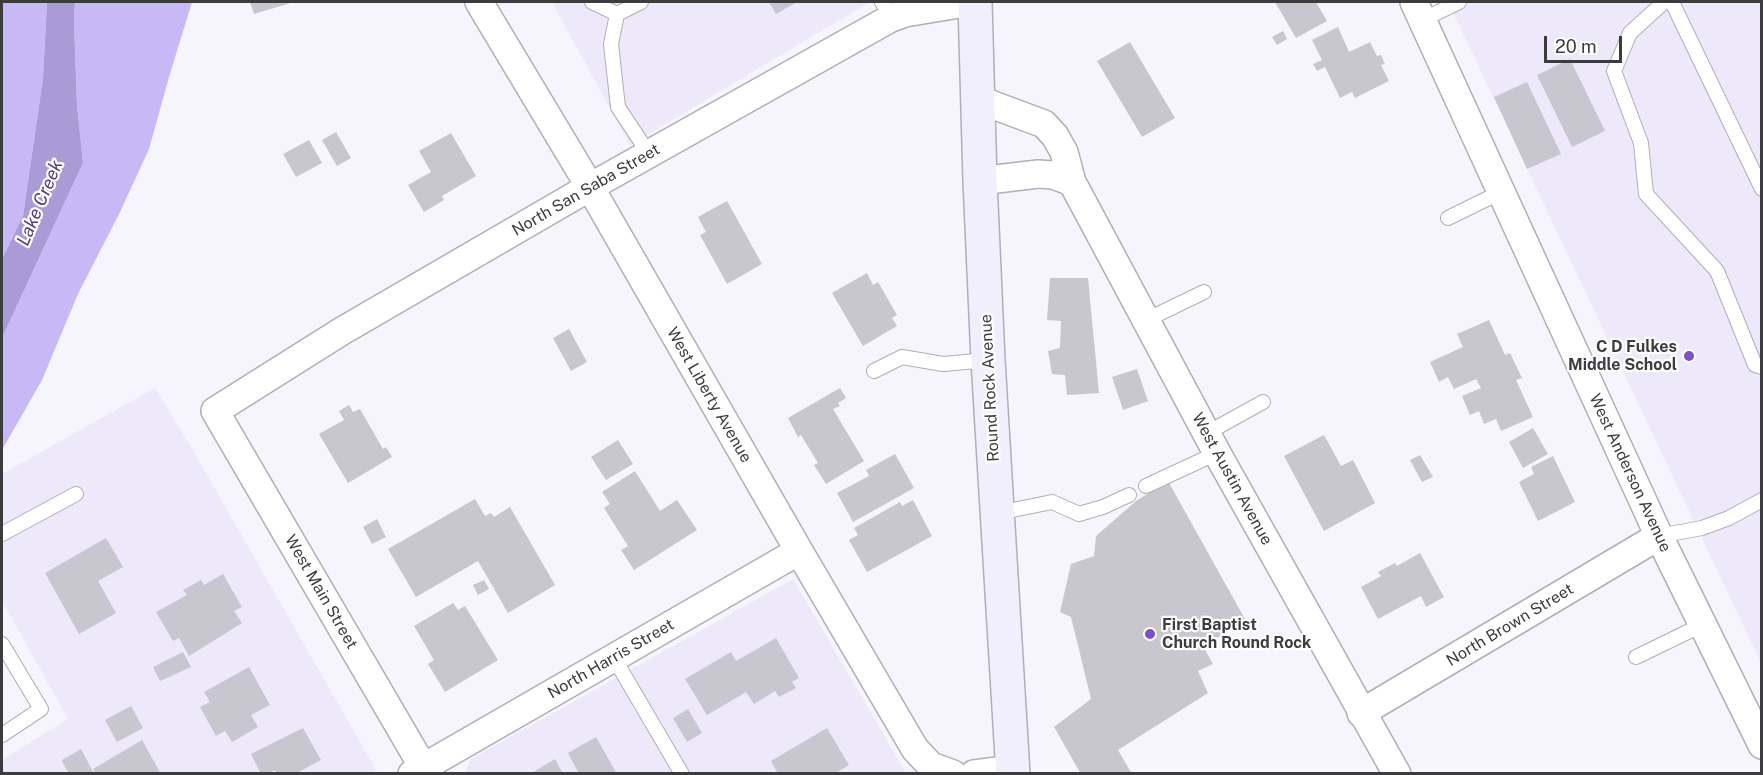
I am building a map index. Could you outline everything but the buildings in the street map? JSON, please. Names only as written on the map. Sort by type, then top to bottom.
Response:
[{"type":"street","name":"West Liberty Avenue","points":[[479,2],[590,187],[915,749],[931,766],[953,774]]},
{"type":"street","name":"North San Saba Street","points":[[215,411],[342,331],[649,154],[887,10],[905,13],[973,2]]},
{"type":"street","name":"Round Rock Avenue","points":[[973,2],[988,360],[1013,771]]},
{"type":"street","name":"West Anderson Avenue","points":[[1418,11],[1659,536],[1761,745]]},
{"type":"street","name":"West Austin Avenue","points":[[977,99],[1044,124],[1055,136],[1064,152],[1072,182],[1212,443],[1396,774]]},
{"type":"street","points":[[980,181],[1038,174],[1053,175],[1072,182]]},
{"type":"street","name":"West Main Street","points":[[215,411],[421,771]]},
{"type":"street","name":"North Brown Street","points":[[1361,713],[1659,536]]},
{"type":"street","name":"North Harris Street","points":[[421,771],[799,551]]},
{"type":"street","points":[[974,774],[1013,771]]},
{"type":"lane","points":[[592,2],[617,14]]},
{"type":"lane","points":[[617,14],[641,2]]},
{"type":"lane","points":[[1418,11],[1459,2]]},
{"type":"lane","points":[[1664,2],[1630,33],[1614,71],[1641,143],[1646,194],[1717,271],[1755,365],[1761,368]]},
{"type":"lane","points":[[1672,2],[1761,189]]},
{"type":"lane","points":[[617,14],[611,44],[618,107],[649,154]]},
{"type":"lane","points":[[1448,218],[1501,192]]},
{"type":"lane","points":[[1146,320],[1204,292]]},
{"type":"lane","points":[[874,371],[902,357],[943,364],[988,360]]},
{"type":"lane","points":[[1146,486],[1212,443],[1263,402]]},
{"type":"lane","points":[[2,534],[76,494]]},
{"type":"lane","points":[[998,513],[1052,502],[1079,514],[1103,507],[1129,495]]},
{"type":"lane","points":[[1659,536],[1702,528],[1729,518],[1761,500]]},
{"type":"lane","points":[[1636,657],[1702,624]]},
{"type":"lane","points":[[2,644],[41,709],[2,735]]},
{"type":"lane","points":[[615,657],[682,774]]},
{"type":"shaded area","points":[[2,2],[47,2],[43,78],[23,216],[2,259]]},
{"type":"shaded area","points":[[75,2],[192,2],[149,149],[78,294],[42,380],[2,450],[2,338],[83,163],[77,105]]},
{"type":"shaded area","points":[[552,2],[870,2],[630,145]]},
{"type":"shaded area","name":"C D Fulkes Middle School","points":[[1448,2],[1761,2],[1761,663],[1470,48]]},
{"type":"shaded area","points":[[155,388],[376,770],[369,774],[2,774],[2,760],[68,719],[2,601],[2,474]]},
{"type":"shaded area","points":[[793,579],[906,773],[465,774],[471,759]]},
{"type":"water","name":"Lake Creek","points":[[47,2],[75,2],[77,105],[83,163],[2,338],[2,259],[23,216],[43,78]]},
{"type":"place","name":"C D Fulkes Middle School","points":[[1689,356]]},
{"type":"place","name":"First Baptist Church Round Rock","points":[[1150,634]]}]
